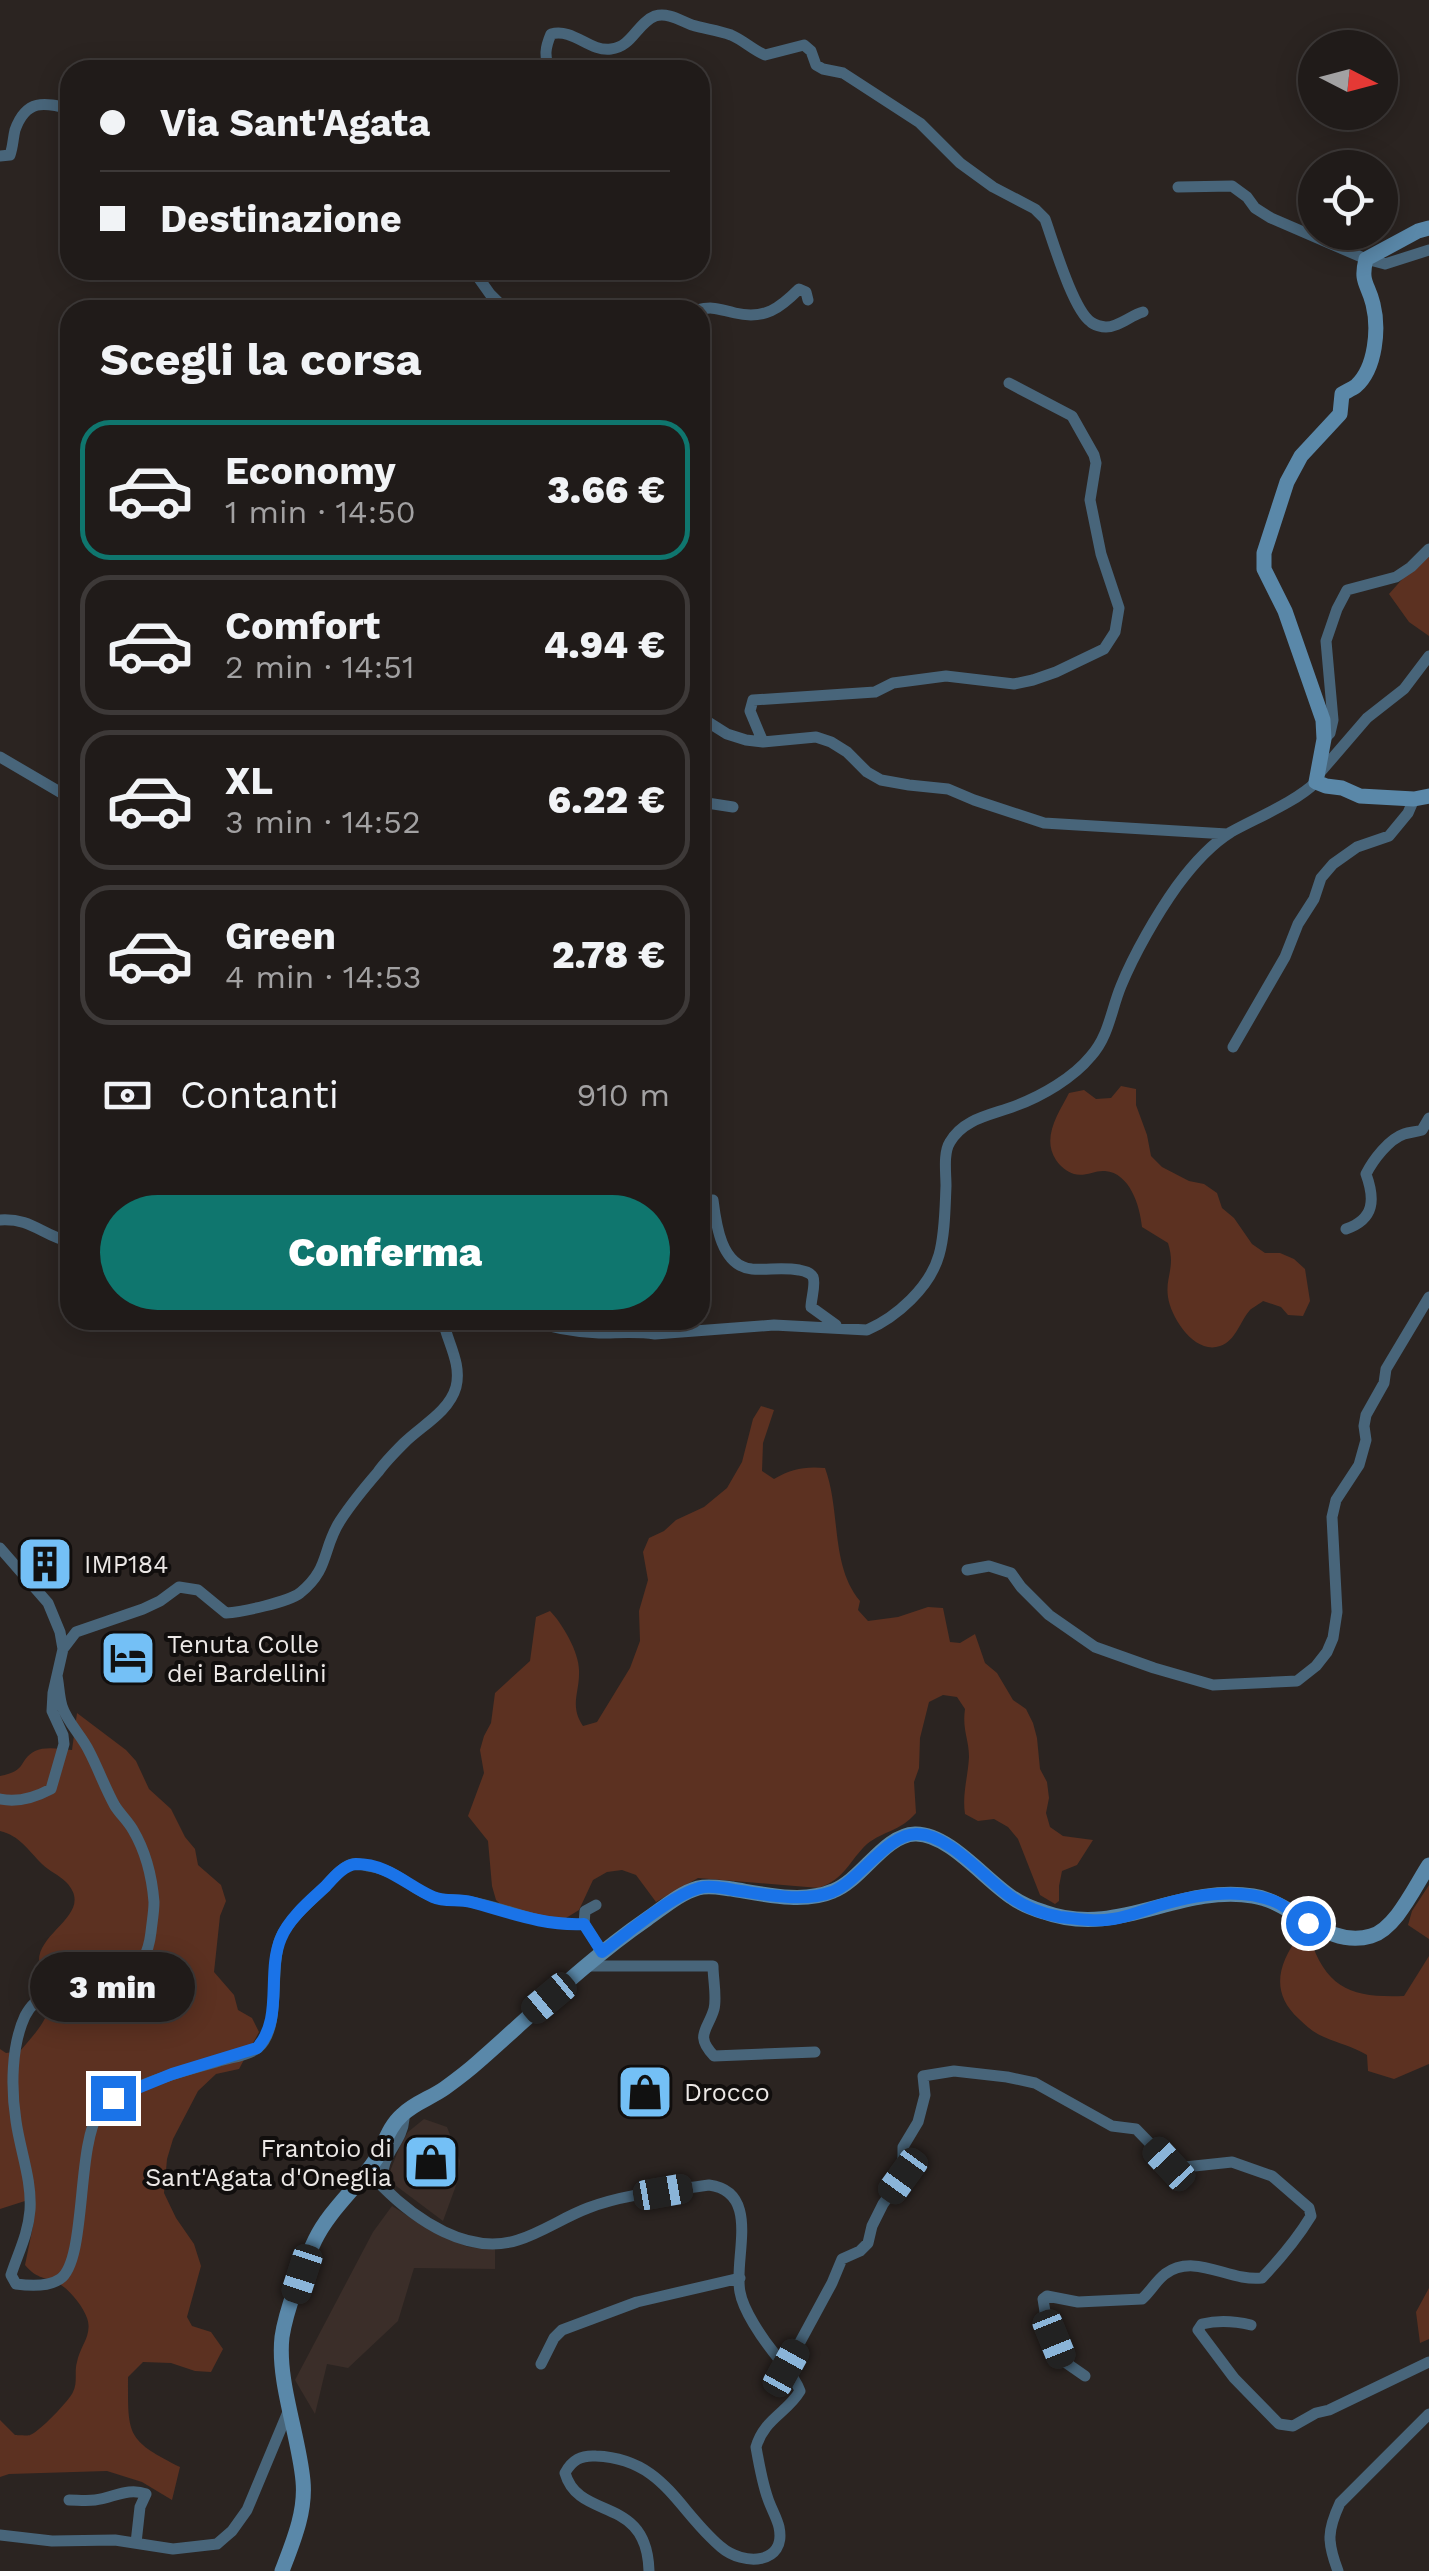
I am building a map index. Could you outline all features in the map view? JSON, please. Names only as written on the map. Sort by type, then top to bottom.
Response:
[{"type":"street","points":[[545,60],[551,34],[571,34],[604,50],[615,49],[658,15],[735,37],[765,56],[804,46],[820,68],[843,74],[920,123],[960,164],[1045,218],[1074,297],[1092,324],[1108,327],[1144,312]]},
{"type":"street","points":[[0,156],[10,154],[21,119],[37,104],[60,107]]},
{"type":"street","points":[[1178,187],[1232,186],[1271,218],[1385,264],[1429,250]]},
{"type":"street","points":[[1316,779],[1324,720],[1290,623],[1264,570],[1264,553],[1287,482],[1301,456],[1340,414],[1342,394],[1358,384],[1375,353],[1377,324],[1362,274],[1366,259],[1429,228]]},
{"type":"street","points":[[480,280],[496,300]]},
{"type":"street","points":[[710,306],[738,314],[775,311],[799,289],[806,292],[808,300]]},
{"type":"street","points":[[763,742],[750,712],[753,700],[874,692],[893,683],[946,676],[1014,684],[1056,672],[1104,648],[1111,639],[1118,608],[1090,500],[1094,455],[1072,416],[1009,383]]},
{"type":"street","points":[[1324,739],[1334,720],[1326,641],[1342,599],[1348,590],[1396,577],[1429,548]]},
{"type":"street","points":[[576,1330],[669,1334],[774,1325],[867,1330],[904,1307],[924,1286],[939,1256],[947,1145],[960,1129],[1049,1090],[1092,1056],[1109,1026],[1120,988],[1176,888],[1208,850],[1228,834],[1300,795],[1367,718],[1404,689],[1429,656]]},
{"type":"street","points":[[710,724],[746,740],[816,737],[847,752],[881,780],[948,789],[1044,823],[1228,834]]},
{"type":"street","points":[[0,756],[60,792]]},
{"type":"street","points":[[1316,779],[1360,796],[1421,798]]},
{"type":"street","points":[[1233,1047],[1285,958],[1321,878],[1357,847],[1389,836],[1421,798]]},
{"type":"street","points":[[710,803],[733,807]]},
{"type":"street","points":[[1346,1228],[1362,1220],[1373,1201],[1366,1174],[1372,1163],[1393,1141],[1422,1130],[1429,1118]]},
{"type":"street","points":[[714,1200],[716,1222],[732,1259],[751,1269],[785,1268],[812,1275],[811,1308],[838,1327]]},
{"type":"street","points":[[0,1220],[28,1222],[60,1240]]},
{"type":"street","points":[[967,1570],[989,1566],[1010,1573],[1048,1615],[1095,1647],[1154,1668],[1213,1685],[1297,1681],[1316,1666],[1333,1638],[1337,1612],[1332,1516],[1336,1500],[1359,1465],[1366,1440],[1366,1415],[1384,1383],[1386,1369],[1429,1297]]},
{"type":"street","points":[[63,1650],[76,1632],[143,1609],[180,1588],[198,1590],[226,1613],[300,1594],[322,1570],[342,1517],[404,1443],[442,1410],[456,1389],[456,1358],[446,1330]]},
{"type":"street","points":[[0,1548],[48,1603],[60,1632],[63,1650],[52,1712],[64,1744],[51,1788],[37,1797],[0,1798]]},
{"type":"street","points":[[57,1676],[62,1708],[88,1748],[114,1805],[133,1830],[147,1859],[154,1904],[150,1942],[142,1965],[133,1974],[38,1999],[19,2033],[14,2075],[15,2118],[28,2178],[30,2210],[21,2253],[11,2275],[16,2284],[47,2284],[62,2278],[70,2267],[85,2157],[99,2110],[113,2098],[172,2074],[249,2053],[263,2042],[271,2022],[275,1957],[282,1934],[344,1868],[353,1864],[388,1869],[436,1898],[466,1901],[558,1925],[584,1924]]},
{"type":"street","points":[[282,2571],[303,2505],[304,2481],[283,2364],[282,2336],[324,2222],[376,2158],[400,2116],[477,2062],[602,1952],[694,1889],[713,1886],[805,1897],[830,1893],[852,1882],[877,1854],[908,1834],[918,1834],[939,1841],[1012,1898],[1052,1915],[1081,1920],[1116,1919],[1191,1897],[1238,1894],[1275,1902],[1326,1932],[1368,1938],[1391,1924],[1429,1865]]},
{"type":"street","points":[[596,1905],[586,1911],[584,1924],[602,1952]]},
{"type":"street","points":[[585,1966],[712,1966],[715,2008],[703,2036],[705,2047],[714,2056],[815,2052]]},
{"type":"street","points":[[786,2368],[842,2259],[868,2243],[883,2204],[903,2176],[903,2148],[918,2122],[925,2095],[924,2076],[954,2071],[1035,2083],[1112,2126],[1136,2129],[1169,2164],[1186,2167],[1232,2162],[1249,2166],[1272,2176],[1309,2208],[1311,2216],[1304,2228],[1262,2278],[1181,2266],[1163,2275],[1142,2299],[1078,2302],[1047,2296],[1043,2300],[1046,2318],[1062,2360],[1085,2376]]},
{"type":"street","points":[[400,2116],[404,2119],[403,2128],[382,2170],[382,2186],[409,2210],[450,2234],[480,2243],[514,2241],[587,2208],[627,2196],[709,2184],[726,2191],[737,2205],[742,2218],[740,2292],[768,2345],[800,2391],[757,2440],[768,2499],[780,2530],[777,2547],[756,2561],[740,2559],[722,2548],[662,2481],[634,2464],[611,2457],[587,2456],[572,2462],[565,2473],[568,2483],[585,2500],[622,2515],[634,2527],[643,2540],[649,2571]]},
{"type":"street","points":[[542,2364],[562,2330],[637,2302],[740,2278]]},
{"type":"street","points":[[1250,2325],[1230,2320],[1207,2322],[1198,2330],[1234,2378],[1279,2424],[1294,2426],[1429,2362]]},
{"type":"street","points":[[0,2535],[52,2542],[115,2540],[173,2549],[217,2544],[246,2510],[290,2407]]},
{"type":"street","points":[[1338,2571],[1328,2538],[1340,2502],[1429,2414]]},
{"type":"street","points":[[69,2500],[99,2500],[138,2491],[146,2494],[136,2543]]},
{"type":"shaded area","points":[[1429,549],[1429,636],[1409,622],[1389,594]]},
{"type":"shaded area","points":[[1121,1086],[1136,1089],[1136,1105],[1151,1156],[1162,1167],[1217,1193],[1222,1208],[1252,1244],[1265,1253],[1280,1253],[1294,1259],[1305,1269],[1310,1301],[1303,1316],[1288,1315],[1281,1307],[1263,1301],[1250,1310],[1234,1335],[1220,1346],[1202,1345],[1186,1333],[1168,1297],[1168,1243],[1142,1227],[1127,1184],[1105,1171],[1071,1173],[1052,1151],[1053,1125],[1069,1093],[1084,1090],[1096,1099],[1111,1098]]},
{"type":"shaded area","points":[[761,1406],[774,1410],[763,1443],[762,1471],[774,1479],[798,1469],[825,1468],[840,1554],[860,1601],[858,1610],[868,1621],[928,1607],[943,1608],[950,1642],[960,1643],[975,1634],[985,1663],[997,1673],[1013,1700],[1026,1709],[1037,1738],[1040,1769],[1047,1782],[1046,1813],[1050,1827],[1063,1836],[1093,1840],[1077,1865],[1062,1871],[1059,1901],[1055,1904],[1040,1895],[1018,1839],[1008,1827],[994,1819],[978,1821],[965,1814],[969,1757],[965,1709],[957,1697],[943,1695],[929,1702],[920,1738],[919,1768],[914,1782],[916,1813],[867,1844],[828,1884],[819,1888],[698,1878],[656,1902],[636,1875],[622,1870],[593,1880],[579,1910],[566,1918],[536,1918],[508,1911],[496,1900],[488,1841],[468,1816],[484,1773],[480,1750],[491,1723],[495,1693],[530,1661],[536,1617],[550,1611],[576,1655],[579,1719],[583,1726],[597,1722],[630,1668],[640,1641],[639,1611],[648,1580],[643,1552],[649,1538],[704,1507],[727,1488],[742,1462],[753,1419]]},
{"type":"shaded area","points":[[77,1713],[136,1761],[149,1789],[171,1809],[195,1849],[198,1865],[221,1885],[226,1901],[220,1916],[214,1972],[234,1995],[238,2010],[252,2018],[259,2032],[239,2069],[216,2074],[198,2091],[167,2159],[164,2193],[194,2244],[201,2266],[187,2317],[192,2326],[211,2332],[223,2349],[211,2372],[171,2363],[143,2362],[128,2377],[134,2434],[149,2450],[180,2467],[172,2500],[142,2482],[107,2471],[0,2477],[0,2420],[15,2435],[29,2435],[53,2416],[73,2392],[77,2362],[88,2330],[85,2313],[71,2294],[25,2265],[34,2221],[25,2201],[0,2209],[0,2049],[6,2053],[20,2051],[44,2020],[50,1998],[39,1961],[41,1950],[74,1903],[66,1882],[18,1840],[0,1831],[0,1776],[15,1771],[39,1749],[72,1750]]},
{"type":"shaded area","points":[[1429,1885],[1429,1939],[1408,1925]]},
{"type":"shaded area","points":[[1299,1936],[1310,1938],[1333,1979],[1370,1995],[1404,1996],[1429,1956],[1429,2064],[1394,2079],[1368,2071],[1367,2055],[1320,2035],[1299,2019],[1284,1999],[1280,1978],[1286,1957]]},
{"type":"shaded area","name":"Frantoio di Sant'Agata d'Oneglia","points":[[424,2119],[447,2127],[460,2161],[458,2180],[443,2221],[387,2179],[408,2132]]},
{"type":"shaded area","name":"Frantoio di Sant'Agata d'Oneglia","points":[[392,2206],[468,2247],[495,2248],[495,2269],[414,2268],[398,2321],[348,2368],[327,2364],[315,2414],[295,2380],[373,2232]]},
{"type":"shaded area","points":[[1429,2288],[1429,2339],[1420,2343],[1416,2312]]},
{"type":"place","name":"IMP184","points":[[45,1564]]},
{"type":"place","name":"Tenuta Colle dei Bardellini","points":[[128,1658]]},
{"type":"place","name":"Drocco","points":[[645,2092]]},
{"type":"place","name":"Frantoio di Sant'Agata d'Oneglia","points":[[431,2162]]},
{"type":"route","points":[[113,2098],[172,2074],[257,2048],[271,2022],[275,1957],[282,1934],[344,1868],[353,1864],[388,1869],[436,1898],[466,1901],[558,1925],[584,1924],[602,1952],[694,1889],[713,1886],[805,1897],[830,1893],[852,1882],[877,1854],[908,1834],[930,1836],[952,1848],[1012,1898],[1052,1915],[1100,1921],[1191,1897],[1238,1894],[1275,1902],[1308,1923]]}]
